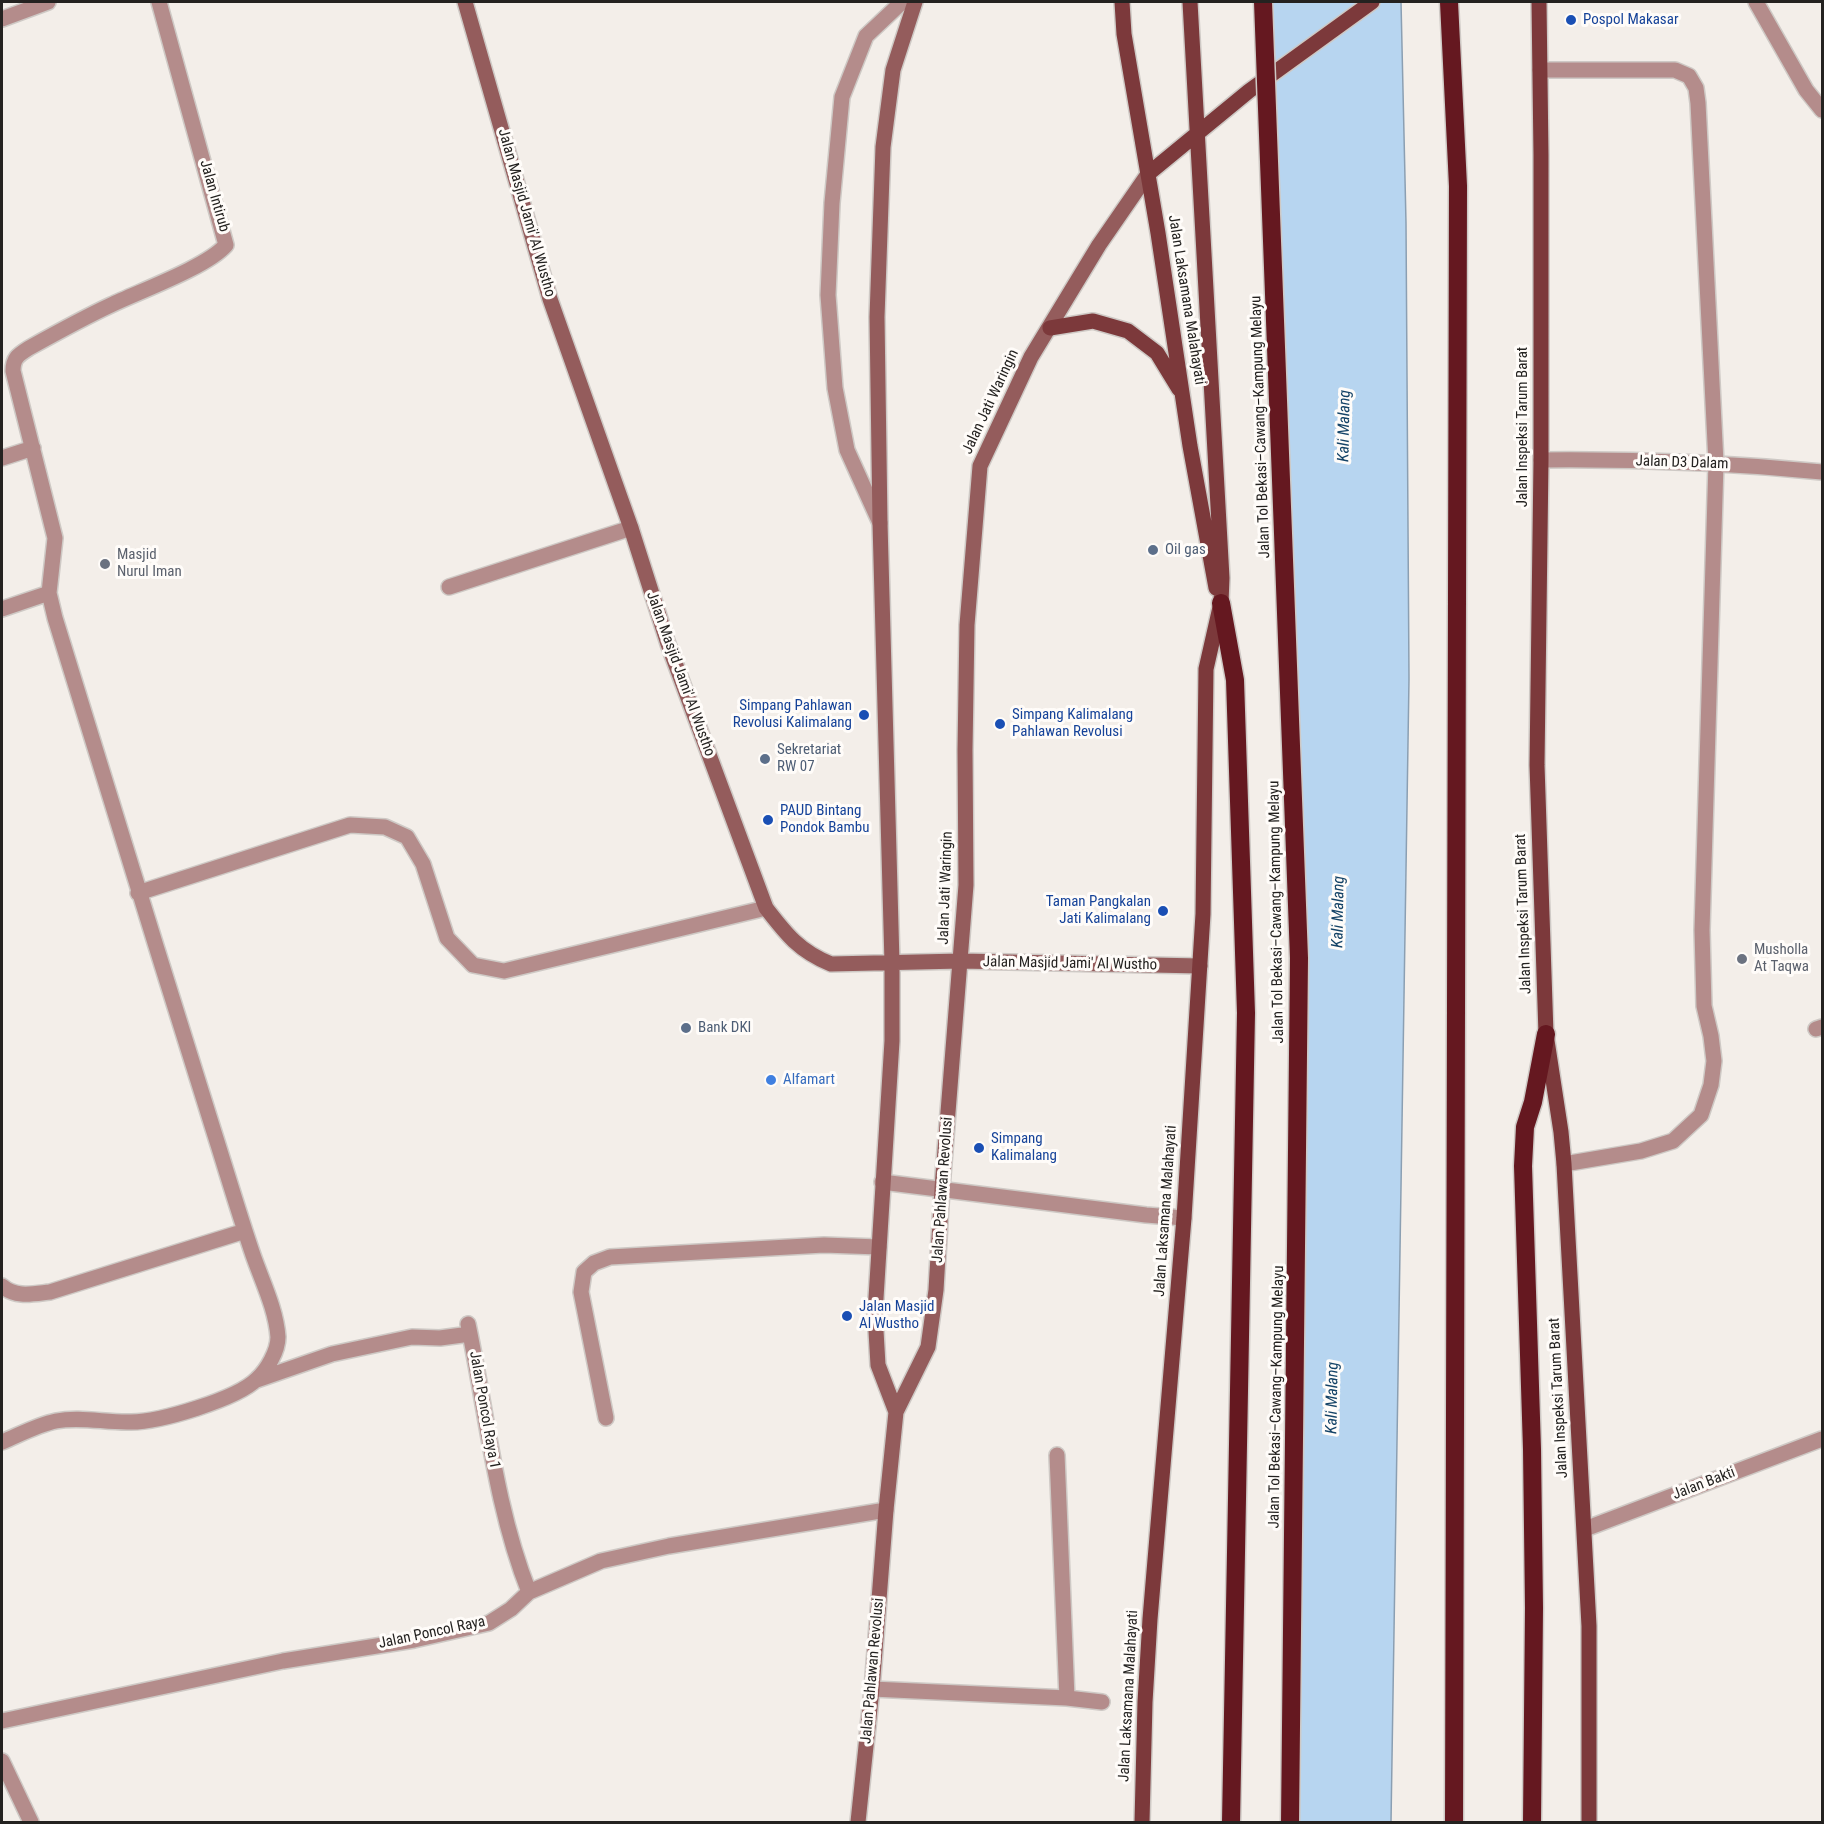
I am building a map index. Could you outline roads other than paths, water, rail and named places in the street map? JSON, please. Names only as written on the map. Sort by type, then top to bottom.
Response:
[{"type":"highway","name":"Jalan Tol Bekasi–Cawang–Kampung Melayu","points":[[1263,2],[1299,958],[1290,1822]]},
{"type":"highway","points":[[1449,2],[1458,186],[1454,1822]]},
{"type":"highway","points":[[1221,603],[1235,680],[1246,1013],[1232,1822]]},
{"type":"highway","points":[[1532,1822],[1534,1608],[1532,1449],[1523,1166],[1525,1127],[1533,1102],[1546,1034]]},
{"type":"main road","name":"Jalan Masjid Jami' Al Wustho","points":[[465,2],[550,299],[631,528],[668,644],[766,908],[789,938],[811,956],[831,964],[961,961],[1200,966]]},
{"type":"main road","points":[[892,963],[877,317],[882,147],[893,70],[915,2]]},
{"type":"main road","name":"Jalan Laksamana Malahayati","points":[[1122,2],[1124,34],[1182,394],[1213,580],[1221,603]]},
{"type":"main road","name":"Jalan Laksamana Malahayati","points":[[1142,1822],[1150,1619],[1184,1218],[1203,914],[1206,669],[1221,603],[1222,578],[1199,131],[1190,2]]},
{"type":"main road","name":"Jalan Jati Waringin","points":[[961,961],[966,885],[967,625],[980,466],[1031,357],[1099,244],[1148,174],[1249,91],[1372,2]]},
{"type":"main road","name":"Jalan Inspeksi Tarum Barat","points":[[1539,2],[1541,460],[1537,765],[1546,1034],[1564,1164],[1590,1626],[1589,1822]]},
{"type":"main road","points":[[1050,328],[1094,321],[1128,331],[1157,353],[1182,394]]},
{"type":"main road","name":"Jalan Pahlawan Revolusi","points":[[858,1822],[897,1412],[928,1347],[936,1290],[961,961]]},
{"type":"main road","name":"Jalan Pahlawan Revolusi","points":[[892,963],[891,1041],[875,1314],[878,1365],[897,1412]]},
{"type":"street","points":[[2,19],[48,2]]},
{"type":"street","name":"Jalan Intirub","points":[[33,448],[14,371],[13,362],[18,355],[108,306],[200,263],[220,252],[226,245],[159,2]]},
{"type":"street","points":[[880,523],[847,450],[835,388],[828,295],[832,203],[842,98],[866,36],[902,2]]},
{"type":"street","points":[[1756,2],[1806,90],[1822,110]]},
{"type":"street","points":[[1539,70],[1675,70],[1689,76],[1696,88],[1716,464],[1702,930],[1704,1006],[1714,1061],[1711,1085],[1701,1115],[1674,1140],[1641,1151],[1564,1164]]},
{"type":"street","points":[[2,458],[33,448],[55,538],[49,592],[55,618],[138,893],[245,1231],[274,1314],[278,1339],[272,1360],[257,1380]]},
{"type":"street","name":"Jalan D3 Dalam","points":[[1541,460],[1597,459],[1716,464],[1822,472]]},
{"type":"street","points":[[449,587],[631,528]]},
{"type":"street","points":[[2,609],[49,592]]},
{"type":"street","points":[[138,893],[350,825],[385,827],[407,837],[423,864],[447,938],[473,965],[487,969],[504,971],[766,908]]},
{"type":"street","points":[[882,1182],[1184,1218]]},
{"type":"street","points":[[2,1286],[9,1292],[23,1295],[50,1292],[245,1231]]},
{"type":"street","points":[[606,1418],[580,1292],[584,1272],[594,1263],[610,1257],[824,1245],[879,1247]]},
{"type":"street","name":"Jalan Poncol Raya 1","points":[[2,1442],[57,1421],[78,1419],[99,1422],[135,1422],[171,1417],[225,1397],[257,1380],[332,1354],[412,1336],[440,1338],[469,1329],[488,1440],[511,1542],[529,1592]]},
{"type":"street","name":"Jalan Bakti","points":[[1585,1529],[1822,1439]]},
{"type":"street","points":[[1057,1455],[1067,1698]]},
{"type":"street","name":"Jalan Poncol Raya","points":[[2,1721],[283,1661],[414,1640],[489,1623],[511,1609],[529,1592],[601,1561],[669,1546],[886,1510]]},
{"type":"street","points":[[872,1689],[1067,1698],[1102,1702]]},
{"type":"street","points":[[2,1761],[31,1822]]},
{"type":"water","name":"Kali Malang","points":[[1263,2],[1401,2],[1406,223],[1409,679],[1391,1822],[1290,1822],[1299,958]]},
{"type":"place","name":"Pospol Makasar","points":[[1571,20]]},
{"type":"place","name":"Oil gas","points":[[1153,550]]},
{"type":"place","name":"Masjid Nurul Iman","points":[[105,564]]},
{"type":"place","name":"Simpang Pahlawan Revolusi Kalimalang","points":[[864,715]]},
{"type":"place","name":"Simpang Kalimalang Pahlawan Revolusi","points":[[1000,724]]},
{"type":"place","name":"Sekretariat RW 07","points":[[765,759]]},
{"type":"place","name":"PAUD Bintang Pondok Bambu","points":[[768,820]]},
{"type":"place","name":"Taman Pangkalan Jati Kalimalang","points":[[1163,911]]},
{"type":"place","name":"Musholla At Taqwa","points":[[1742,959]]},
{"type":"place","name":"Bank DKI","points":[[686,1028]]},
{"type":"place","name":"Alfamart","points":[[771,1080]]},
{"type":"place","name":"Simpang Kalimalang","points":[[979,1148]]},
{"type":"place","name":"Jalan Masjid Al Wustho","points":[[847,1316]]}]
